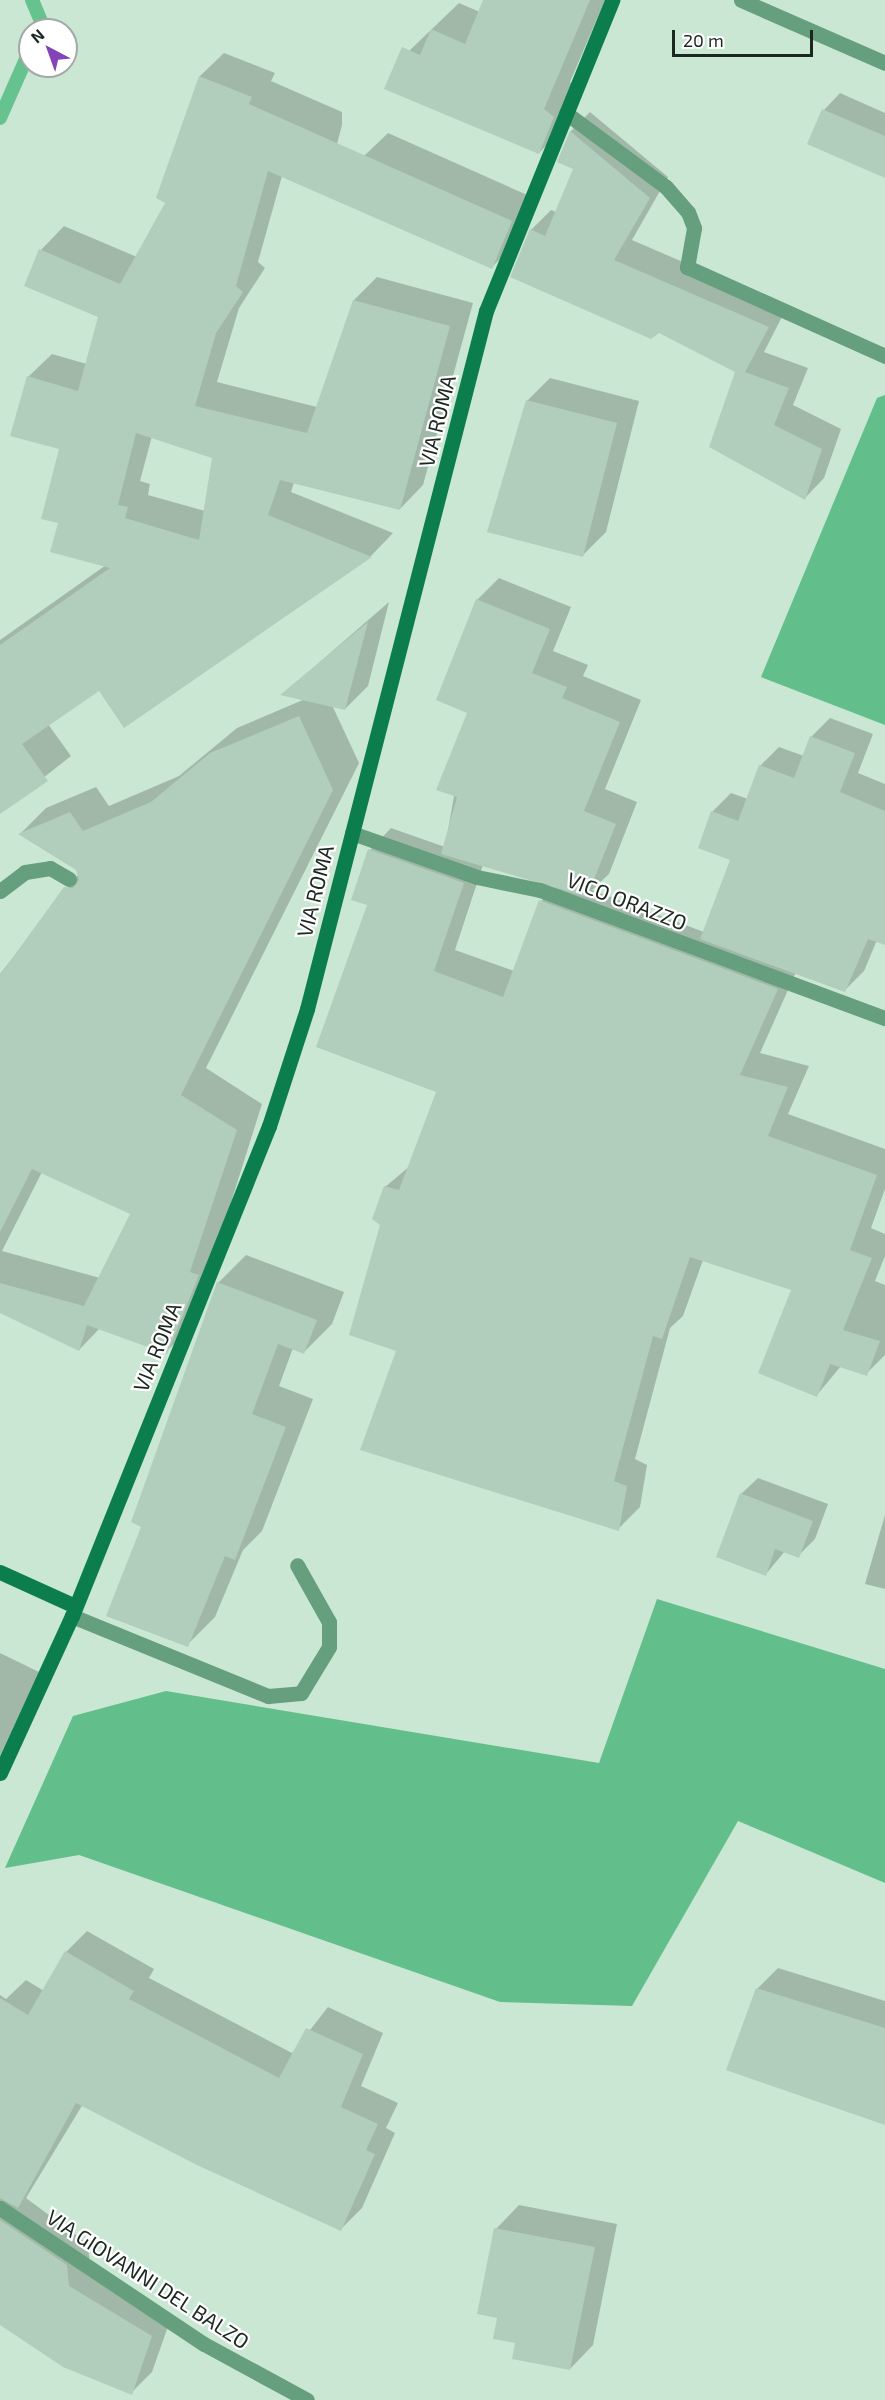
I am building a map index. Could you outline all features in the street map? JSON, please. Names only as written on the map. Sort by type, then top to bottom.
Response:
[{"type":"street","name":"VIA ROMA","points":[[0,1773],[74,1611],[269,1126],[307,1009],[486,311],[612,0]]},
{"type":"street","points":[[741,0],[885,63]]},
{"type":"street","points":[[566,113],[666,187],[688,212],[694,228],[687,267],[885,356]]},
{"type":"street","name":"VICO ORAZZO","points":[[352,833],[477,877],[540,890],[885,1018]]},
{"type":"street","points":[[0,891],[25,872],[50,868],[69,879]]},
{"type":"street","points":[[0,1572],[74,1611],[268,1696],[301,1693],[328,1647],[329,1622],[297,1565]]},
{"type":"street","name":"VIA GIOVANNI DEL BALZO","points":[[0,2208],[204,2344],[307,2400]]},
{"type":"green space","points":[[885,395],[885,725],[761,677],[877,398]]},
{"type":"green space","points":[[657,1599],[885,1669],[885,1883],[738,1821],[632,2006],[500,2002],[79,1855],[5,1868],[73,1716],[166,1691],[599,1763]]},
{"type":"building","points":[[483,0],[590,0],[544,109],[554,117],[539,154],[384,89],[402,47],[420,55],[431,29],[465,44]]},
{"type":"building","points":[[199,76],[252,97],[249,104],[512,221],[492,269],[268,171],[236,286],[243,292],[216,333],[195,406],[307,433],[353,300],[450,326],[400,510],[280,480],[268,515],[372,557],[124,728],[99,691],[22,744],[48,781],[0,814],[0,645],[110,568],[50,552],[58,523],[41,519],[59,449],[10,436],[27,376],[78,391],[98,317],[24,286],[39,249],[120,284],[165,203],[156,198]],"holes":[[[136,433],[212,458],[199,540],[125,518],[128,507],[118,505]]]},
{"type":"building","points":[[822,109],[885,136],[885,178],[807,144]]},
{"type":"building","points":[[570,131],[650,198],[614,260],[769,327],[745,372],[789,388],[774,425],[822,449],[805,500],[709,447],[735,372],[659,333],[651,339],[510,277],[530,229],[545,236],[573,169],[557,162]]},
{"type":"building","points":[[526,400],[617,423],[583,557],[487,532]]},
{"type":"building","points":[[476,599],[550,629],[532,673],[567,687],[562,698],[620,722],[584,811],[616,824],[587,897],[441,854],[457,797],[436,790],[467,713],[436,700]]},
{"type":"building","points":[[368,622],[345,710],[280,695]]},
{"type":"building","points":[[299,716],[333,790],[181,1095],[237,1130],[190,1272],[199,1275],[167,1354],[87,1325],[79,1351],[0,1313],[0,1283],[84,1306],[130,1214],[32,1169],[0,1232],[0,975],[64,887],[73,888],[79,880],[76,870],[18,834],[70,812],[83,831],[151,802],[210,753]]},
{"type":"building","points":[[810,736],[855,753],[840,792],[885,811],[885,945],[868,939],[845,992],[700,939],[730,860],[698,848],[711,811],[738,821],[759,765],[794,778]]},
{"type":"building","points":[[368,849],[464,883],[434,971],[503,997],[539,900],[778,989],[740,1075],[788,1087],[768,1136],[877,1175],[850,1250],[872,1258],[843,1330],[880,1341],[867,1376],[830,1364],[817,1397],[758,1373],[791,1290],[690,1257],[662,1339],[653,1336],[614,1481],[627,1486],[619,1531],[360,1450],[396,1351],[349,1335],[380,1225],[372,1219],[384,1186],[399,1190],[436,1092],[316,1047],[367,905],[351,900]]},
{"type":"building","points":[[217,1282],[317,1320],[304,1354],[278,1344],[252,1414],[286,1427],[235,1560],[225,1556],[188,1647],[106,1616],[141,1527],[131,1522]]},
{"type":"building","points":[[740,1493],[813,1521],[799,1558],[775,1549],[766,1576],[716,1557]]},
{"type":"building","points":[[65,1951],[134,1991],[129,1999],[279,2078],[306,2028],[363,2054],[341,2107],[378,2124],[366,2150],[375,2154],[341,2231],[197,2165],[76,2103],[18,2208],[0,2198],[0,1998],[28,2015]]},
{"type":"building","points":[[756,1988],[885,2028],[885,2125],[726,2070]]},
{"type":"building","points":[[0,2220],[67,2265],[69,2286],[152,2336],[132,2395],[63,2367],[0,2325]]},
{"type":"building","points":[[494,2228],[595,2247],[570,2370],[512,2359],[515,2343],[493,2339],[497,2318],[477,2314]]},
{"type":"waterway","points":[[32,0],[40,18]]},
{"type":"waterway","points":[[0,118],[18,77]]}]
